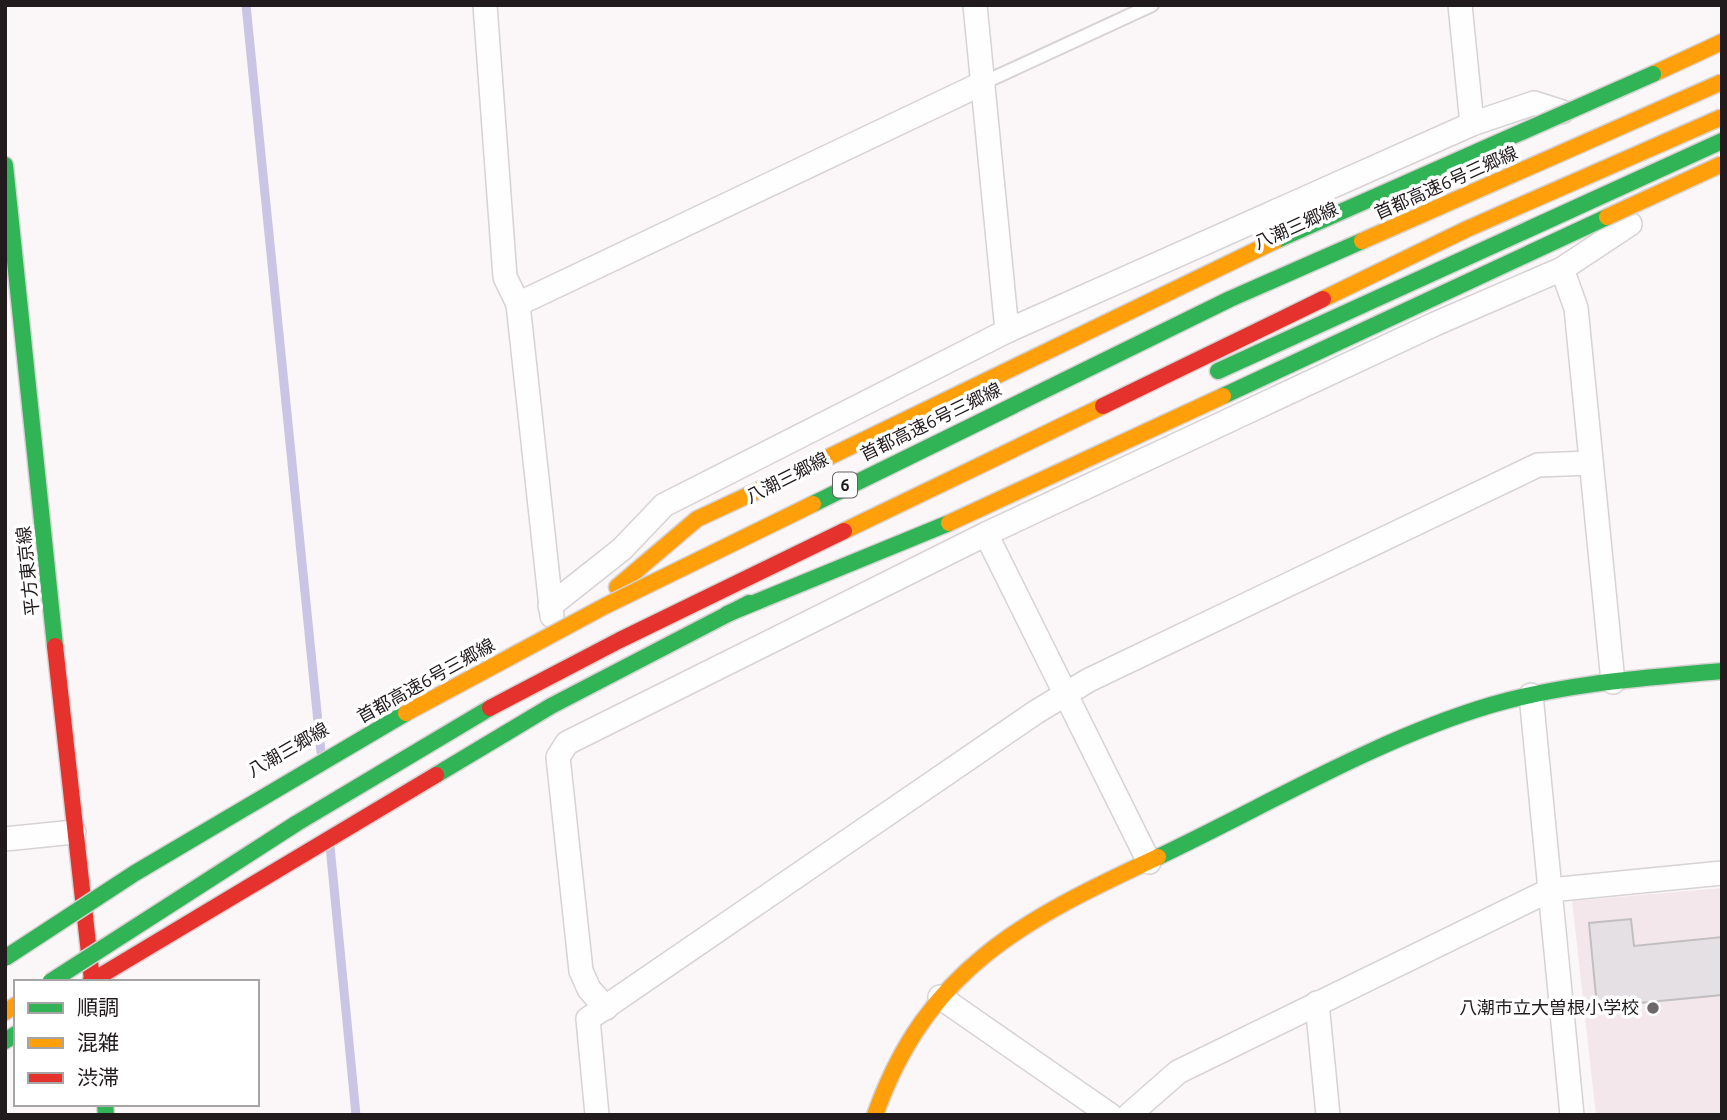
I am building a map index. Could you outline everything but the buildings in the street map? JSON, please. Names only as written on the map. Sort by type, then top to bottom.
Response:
[{"type":"main road","points":[[617,587],[697,519],[1272,242],[1483,145],[1722,42]]},
{"type":"main road","name":"八潮三郷線","points":[[887,447],[1022,377],[1240,272],[1722,55]]},
{"type":"main road","name":"首都高速6号三郷線","points":[[5,958],[135,873],[426,701],[617,599],[1230,299],[1722,82]]},
{"type":"main road","name":"6","points":[[53,980],[297,823],[456,726],[620,640],[1467,229],[1722,117]]},
{"type":"main road","points":[[1206,376],[1722,141]]},
{"type":"main road","name":"平方東京線","points":[[5,164],[74,832],[92,980]]},
{"type":"main road","points":[[727,614],[949,523],[1722,164]]},
{"type":"main road","name":"八潮三郷線","points":[[82,890],[551,614],[617,587],[826,479]]},
{"type":"main road","points":[[94,980],[551,706],[909,522]]},
{"type":"main road","points":[[875,1115],[911,1038],[950,984],[1004,939],[1065,902],[1353,760],[1452,720],[1531,695],[1613,682],[1722,671]]},
{"type":"main road","points":[[5,939],[82,890]]},
{"type":"street","points":[[485,5],[505,277],[518,304],[551,614]]},
{"type":"street","points":[[975,5],[1007,331]]},
{"type":"street","points":[[1461,5],[1472,124]]},
{"type":"street","points":[[518,304],[983,83]]},
{"type":"street","points":[[551,614],[622,549],[664,505],[1007,331],[1472,124],[1534,103],[1581,118]]},
{"type":"street","points":[[606,1008],[589,989],[581,971],[558,757],[567,743],[986,534],[1562,269],[1643,216],[1688,156]]},
{"type":"street","points":[[1562,269],[1576,308],[1613,682]]},
{"type":"street","points":[[1257,352],[1329,374]]},
{"type":"street","points":[[597,1115],[588,1019],[1036,712],[1089,680],[1538,465],[1590,463]]},
{"type":"street","points":[[986,534],[1149,862]]},
{"type":"street","points":[[1531,695],[1572,1115]]},
{"type":"street","points":[[5,839],[74,832]]},
{"type":"street","points":[[1129,1115],[1178,1072],[1550,890],[1722,873]]},
{"type":"street","points":[[940,997],[1110,1115]]},
{"type":"street","points":[[1317,1003],[1328,1115]]},
{"type":"lane","points":[[983,83],[1153,5]]},
{"type":"shaded area","name":"八潮市立大曽根小学校","points":[[1722,888],[1722,1115],[1596,1115],[1572,901]]},
{"type":"waterway","points":[[246,5],[321,752]]},
{"type":"waterway","points":[[330,846],[356,1115]]},
{"type":"traffic: fast","points":[[1275,241],[1653,74]]},
{"type":"traffic: fast","points":[[1218,371],[1722,141]]},
{"type":"traffic: fast","points":[[5,165],[55,646]]},
{"type":"traffic: fast","points":[[1223,396],[1607,217]]},
{"type":"traffic: fast","points":[[813,504],[1230,299],[1362,241]]},
{"type":"traffic: fast","points":[[727,614],[949,523]]},
{"type":"traffic: fast","points":[[436,775],[551,706],[749,603]]},
{"type":"traffic: fast","points":[[1158,857],[1363,755],[1448,719],[1548,691],[1722,671]]},
{"type":"traffic: fast","points":[[53,980],[297,823],[490,708]]},
{"type":"traffic: fast","points":[[5,958],[135,873],[406,713]]},
{"type":"traffic: fast","points":[[5,1041],[14,1035]]},
{"type":"traffic: fast","points":[[105,1106],[106,1115]]},
{"type":"traffic: slow","points":[[1653,74],[1722,42]]},
{"type":"traffic: slow","points":[[1362,241],[1722,82]]},
{"type":"traffic: slow","points":[[1323,299],[1467,229],[1722,117]]},
{"type":"traffic: slow","points":[[1607,217],[1722,164]]},
{"type":"traffic: slow","points":[[802,470],[1275,241]]},
{"type":"traffic: slow","points":[[949,523],[1223,396]]},
{"type":"traffic: slow","points":[[844,531],[1103,406]]},
{"type":"traffic: slow","points":[[617,587],[697,519],[802,470]]},
{"type":"traffic: slow","points":[[406,713],[605,606],[813,504]]},
{"type":"traffic: slow","points":[[875,1115],[897,1064],[922,1021],[952,985],[986,954],[1065,903],[1158,857]]},
{"type":"traffic: slow","points":[[5,1012],[14,1006]]},
{"type":"traffic: jam","points":[[1103,406],[1323,299]]},
{"type":"traffic: jam","points":[[490,708],[620,640],[844,531]]},
{"type":"traffic: jam","points":[[55,646],[92,980]]},
{"type":"traffic: jam","points":[[93,980],[436,775]]},
{"type":"place","name":"八潮市立大曽根小学校","points":[[1653,1008]]}]
